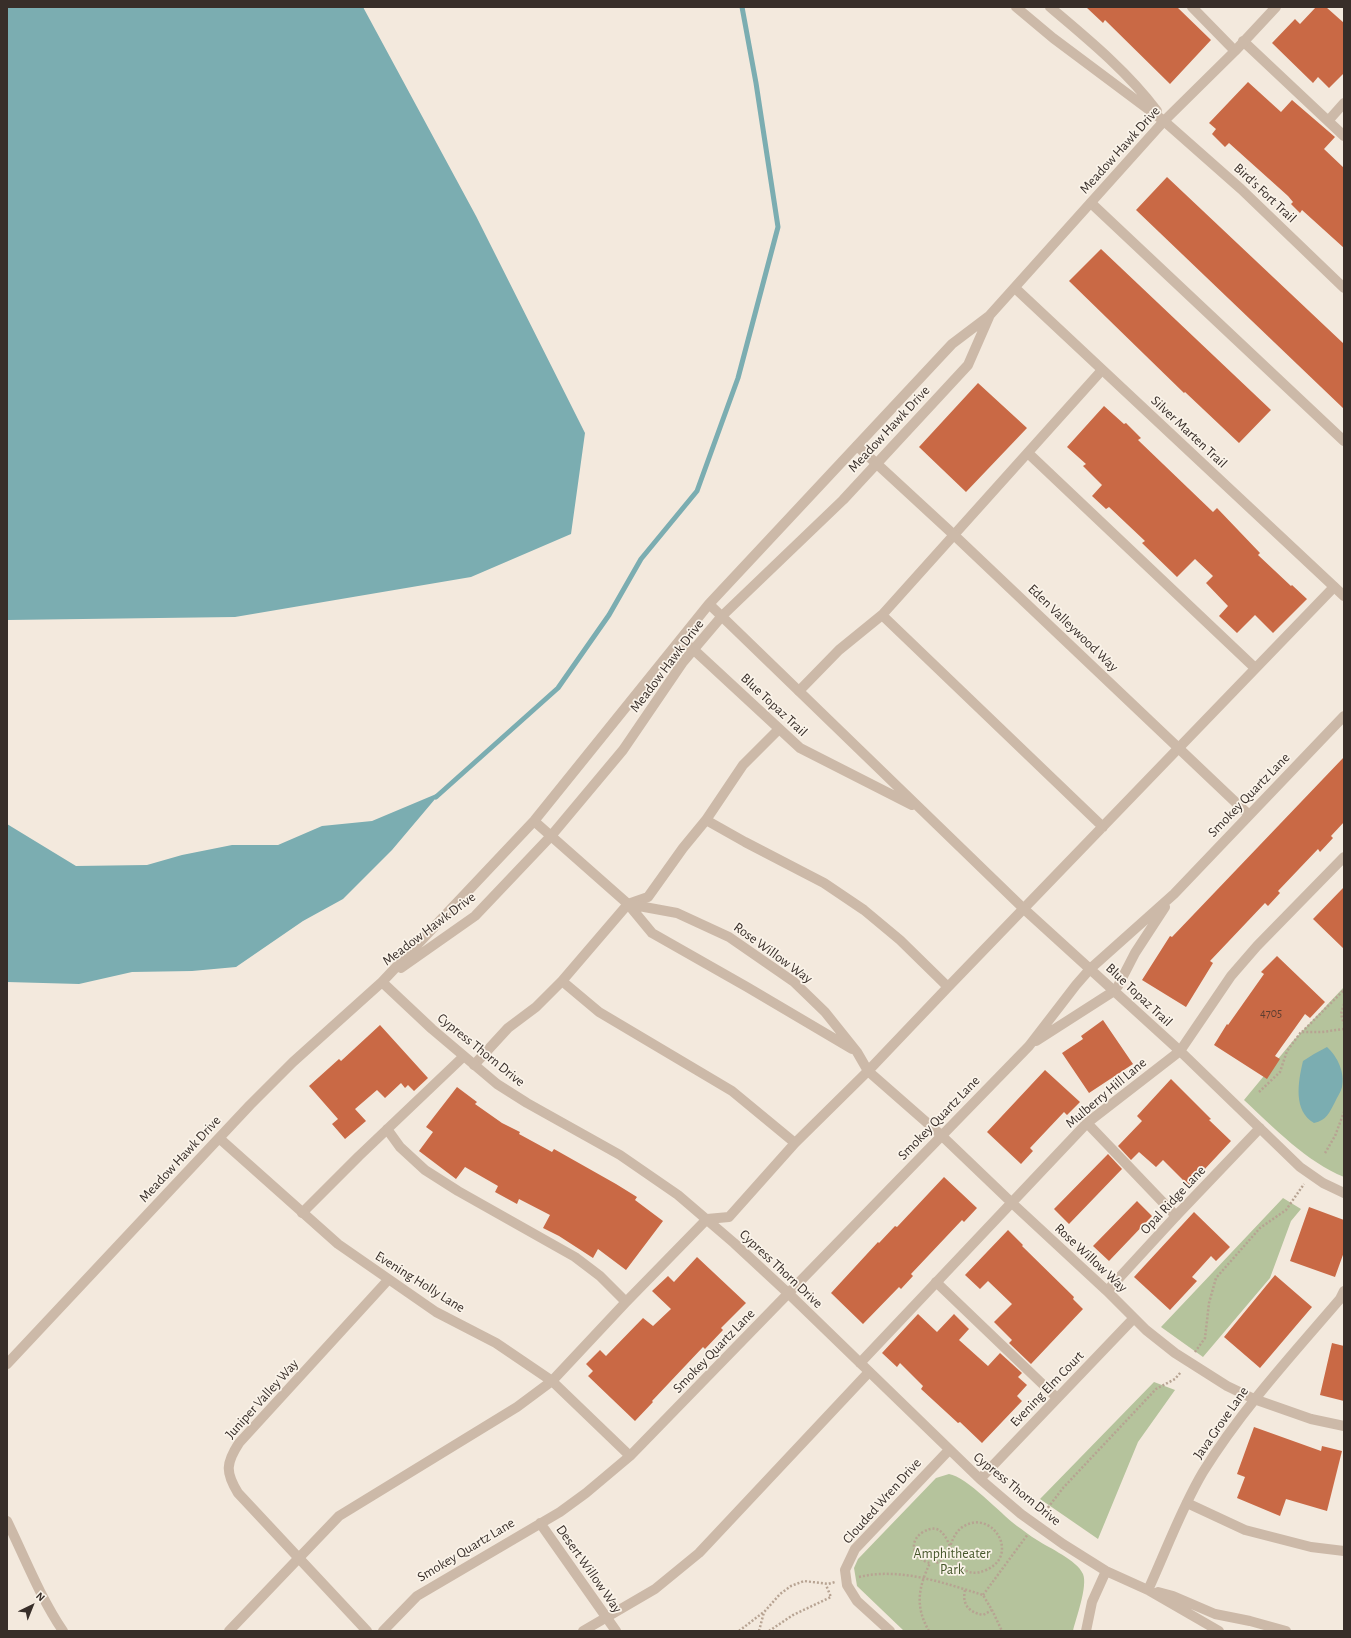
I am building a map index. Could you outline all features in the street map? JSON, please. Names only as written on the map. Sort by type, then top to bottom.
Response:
[{"type":"street","name":"Bird's Fort Trail","points":[[1016,7],[1053,38],[1164,121],[1240,189],[1344,288]]},
{"type":"street","name":"Bird's Fort Trail","points":[[1050,7],[1088,38],[1144,94],[1164,121]]},
{"type":"street","points":[[1192,7],[1235,51]]},
{"type":"street","name":"Meadow Hawk Drive","points":[[7,1364],[219,1138],[293,1062],[382,982],[534,821],[709,604],[952,344],[989,316],[1164,121],[1235,51],[1276,7]]},
{"type":"street","points":[[1243,41],[1344,136]]},
{"type":"street","points":[[1328,121],[1344,103]]},
{"type":"street","points":[[1091,203],[1344,441]]},
{"type":"street","name":"Silver Marten Trail","points":[[1015,288],[1344,596]]},
{"type":"street","name":"Meadow Hawk Drive","points":[[382,982],[474,916],[551,836],[623,750],[693,649],[722,616],[843,500],[968,365],[989,316]]},
{"type":"street","points":[[800,691],[839,650],[882,615],[1102,370]]},
{"type":"street","name":"Eden Valleywood Way","points":[[858,446],[1249,815]]},
{"type":"street","points":[[1028,453],[1255,668]]},
{"type":"street","points":[[229,1631],[339,1516],[517,1407],[552,1381],[707,1219],[729,1217],[795,1143],[868,1071],[1334,586]]},
{"type":"street","name":"Blue Topaz Trail","points":[[709,604],[1024,909],[1180,1052],[1300,1167],[1323,1183],[1344,1193]]},
{"type":"street","points":[[882,615],[1103,827]]},
{"type":"street","name":"Blue Topaz Trail","points":[[680,640],[693,649],[800,748],[921,809]]},
{"type":"street","name":"Smokey Quartz Lane","points":[[383,1631],[417,1596],[540,1523],[586,1493],[630,1456],[1029,1046],[1090,969],[1174,894],[1344,716]]},
{"type":"street","points":[[474,1065],[508,1028],[536,1007],[562,981],[628,904],[648,897],[683,848],[706,820],[743,765],[779,729]]},
{"type":"street","points":[[706,820],[824,883],[864,910],[900,940],[948,987]]},
{"type":"street","name":"Rose Willow Way","points":[[534,821],[628,904],[652,933],[857,1052]]},
{"type":"street","name":"Mulberry Hill Lane","points":[[860,1363],[1087,1123],[1180,1052],[1231,976],[1257,946],[1344,857]]},
{"type":"street","name":"Smokey Quartz Lane","points":[[1029,1046],[1114,991],[1135,953],[1174,894]]},
{"type":"street","name":"Rose Willow Way","points":[[628,904],[677,913],[729,937],[794,982],[825,1012],[857,1052],[868,1071],[941,1135],[1107,1291],[1146,1330],[1188,1362],[1227,1386],[1254,1398],[1312,1419],[1344,1426]]},
{"type":"street","points":[[562,981],[599,1012],[732,1091],[795,1143]]},
{"type":"street","name":"Cypress Thorn Drive","points":[[382,982],[463,1057],[497,1084],[527,1104],[620,1155],[678,1195],[707,1219],[789,1294],[980,1479],[1035,1524],[1063,1544],[1106,1571],[1148,1590],[1204,1627],[1219,1631]]},
{"type":"street","points":[[302,1213],[463,1057]]},
{"type":"street","points":[[1087,1123],[1176,1216]]},
{"type":"street","name":"Opal Ridge Lane","points":[[1107,1291],[1260,1128]]},
{"type":"street","points":[[387,1129],[400,1147],[425,1170],[458,1191],[575,1257],[600,1276],[626,1302]]},
{"type":"street","name":"Evening Holly Lane","points":[[219,1138],[338,1244],[436,1312],[496,1343],[552,1381],[630,1456]]},
{"type":"street","name":"Juniper Valley Way","points":[[367,1631],[238,1493],[229,1475],[228,1465],[232,1454],[239,1443],[388,1280]]},
{"type":"street","points":[[936,1282],[1057,1398]]},
{"type":"street","name":"Java Grove Lane","points":[[1148,1590],[1187,1503],[1204,1472],[1254,1398],[1343,1297]]},
{"type":"street","name":"Evening Elm Court","points":[[980,1479],[1134,1318]]},
{"type":"street","points":[[583,1631],[655,1589],[699,1553],[869,1372]]},
{"type":"street","name":"Clouded Wren Drive","points":[[846,1580],[845,1570],[855,1549],[949,1450]]},
{"type":"street","points":[[1187,1503],[1245,1530],[1311,1547],[1344,1551]]},
{"type":"street","points":[[7,1521],[52,1615],[64,1631]]},
{"type":"street","name":"Desert Willow Way","points":[[540,1523],[616,1631]]},
{"type":"street","points":[[1086,1631],[1092,1602],[1106,1571]]},
{"type":"street","points":[[846,1580],[847,1585],[857,1600],[890,1631]]},
{"type":"street","name":"Cypress Thorn Drive","points":[[1148,1590],[1174,1596],[1215,1614],[1250,1621],[1286,1631]]},
{"type":"path","points":[[1259,1092],[1280,1072],[1287,1051],[1302,1032],[1344,990]]},
{"type":"path","points":[[1344,1004],[1342,1014],[1344,1024]]},
{"type":"path","points":[[1302,1032],[1322,1032],[1344,1029]]},
{"type":"path","points":[[1324,1153],[1335,1136],[1344,1112]]},
{"type":"path","points":[[983,1595],[1063,1488],[1156,1389],[1175,1379],[1205,1338],[1209,1303],[1216,1278],[1260,1228],[1286,1210],[1304,1184]]},
{"type":"path","points":[[929,1631],[920,1611],[919,1597],[923,1578],[930,1563],[925,1562],[918,1556],[914,1545],[916,1538],[928,1529],[940,1531],[948,1540],[950,1545],[952,1551],[954,1559],[968,1571],[978,1573],[991,1568],[999,1561],[1002,1554],[1001,1540],[997,1533],[987,1525],[976,1522],[966,1524],[954,1535],[951,1542],[949,1547],[947,1552],[945,1556],[941,1561],[936,1563]]},
{"type":"path","points":[[739,1631],[765,1611],[780,1594],[791,1586],[804,1581],[828,1584],[873,1573],[923,1578],[983,1595],[1002,1631]]},
{"type":"path","points":[[769,1631],[792,1615],[831,1597],[826,1585]]},
{"type":"path","points":[[965,1590],[964,1602],[969,1610],[982,1615],[992,1610]]},
{"type":"path","points":[[759,1631],[765,1611]]},
{"type":"green space","points":[[1344,987],[1344,1177],[1317,1163],[1291,1143],[1244,1100],[1292,1042]]},
{"type":"green space","points":[[1283,1198],[1301,1209],[1291,1221],[1270,1278],[1203,1357],[1161,1327]]},
{"type":"green space","points":[[1154,1382],[1175,1390],[1138,1442],[1098,1539],[1040,1499]]},
{"type":"green space","name":"Amphitheater Park","points":[[949,1474],[974,1488],[1017,1526],[1069,1559],[1080,1569],[1083,1574],[1084,1586],[1073,1631],[904,1631],[857,1586],[854,1568],[858,1559],[936,1478]]},
{"type":"water","points":[[7,7],[363,7],[476,216],[585,433],[571,534],[471,577],[235,617],[7,620]]},
{"type":"water","points":[[441,792],[392,850],[343,899],[303,921],[236,967],[192,971],[132,972],[79,984],[7,982],[7,824],[76,866],[147,865],[182,855],[232,845],[278,845],[322,826],[372,821]]},
{"type":"water","points":[[1327,1047],[1340,1066],[1343,1082],[1341,1091],[1327,1116],[1314,1123],[1307,1118],[1300,1104],[1300,1078],[1303,1061]]},
{"type":"building","points":[[1086,7],[1177,7],[1211,40],[1170,84],[1105,20],[1103,23]]},
{"type":"building","points":[[1316,7],[1326,7],[1344,23],[1344,73],[1329,88],[1318,77],[1313,83],[1272,43],[1295,19],[1300,24]]},
{"type":"building","points":[[1248,82],[1281,112],[1292,100],[1335,137],[1324,149],[1344,168],[1344,248],[1302,210],[1300,213],[1291,204],[1293,202],[1288,196],[1229,143],[1225,147],[1212,134],[1216,129],[1209,123]]},
{"type":"building","points":[[1167,177],[1344,344],[1344,409],[1136,210]]},
{"type":"building","points":[[1101,249],[1271,410],[1239,443],[1185,392],[1184,393],[1069,281]]},
{"type":"building","points":[[978,383],[1027,428],[966,492],[919,447]]},
{"type":"building","points":[[1104,406],[1124,424],[1126,423],[1141,438],[1138,440],[1213,512],[1217,508],[1260,553],[1258,555],[1307,599],[1273,633],[1255,615],[1237,633],[1219,616],[1228,606],[1206,583],[1213,576],[1195,559],[1177,577],[1142,543],[1145,541],[1109,507],[1106,509],[1092,496],[1102,485],[1083,466],[1086,464],[1067,447]]},
{"type":"building","points":[[1344,757],[1344,822],[1331,836],[1333,838],[1320,852],[1318,849],[1278,891],[1280,893],[1268,906],[1265,903],[1210,961],[1213,963],[1186,1007],[1142,980],[1170,936],[1172,937]]},
{"type":"building","points":[[1344,887],[1344,949],[1313,919]]},
{"type":"building","points":[[1277,956],[1325,1002],[1310,1018],[1305,1014],[1275,1056],[1280,1059],[1267,1079],[1214,1045],[1227,1024],[1228,1025],[1264,974],[1261,972]]},
{"type":"building","points":[[1103,1020],[1133,1064],[1089,1093],[1062,1053],[1083,1039],[1081,1036]]},
{"type":"building","points":[[380,1025],[428,1078],[414,1091],[408,1085],[405,1088],[401,1083],[385,1098],[377,1090],[355,1109],[366,1121],[345,1139],[332,1124],[338,1119],[309,1086],[339,1059],[341,1061]]},
{"type":"building","points":[[1045,1070],[1080,1102],[1067,1115],[1064,1112],[1030,1148],[1033,1151],[1021,1164],[987,1132]]},
{"type":"building","points":[[1171,1079],[1211,1119],[1209,1120],[1231,1141],[1189,1186],[1163,1160],[1156,1167],[1139,1152],[1131,1160],[1118,1146],[1142,1121],[1137,1116]]},
{"type":"building","points":[[457,1087],[477,1102],[475,1104],[502,1123],[520,1132],[519,1134],[552,1152],[554,1149],[637,1197],[635,1200],[663,1221],[626,1270],[598,1249],[593,1258],[559,1236],[543,1228],[550,1215],[519,1199],[517,1204],[495,1192],[498,1186],[465,1167],[456,1179],[419,1151],[433,1132],[426,1127]]},
{"type":"building","points":[[1108,1154],[1122,1169],[1069,1224],[1054,1209]]},
{"type":"building","points":[[944,1177],[977,1208],[964,1222],[962,1220],[911,1274],[913,1276],[901,1289],[899,1287],[863,1324],[831,1293],[878,1242],[879,1243],[895,1226],[897,1227]]},
{"type":"building","points":[[1137,1201],[1152,1216],[1109,1261],[1093,1246]]},
{"type":"building","points":[[1309,1207],[1344,1220],[1344,1252],[1335,1277],[1290,1261]]},
{"type":"building","points":[[1194,1212],[1230,1247],[1216,1261],[1211,1256],[1192,1277],[1197,1281],[1170,1310],[1134,1277]]},
{"type":"building","points":[[1008,1230],[1023,1245],[1022,1246],[1074,1297],[1073,1299],[1083,1309],[1031,1364],[1009,1343],[1012,1340],[994,1322],[1012,1304],[988,1281],[980,1289],[965,1275]]},
{"type":"building","points":[[697,1257],[746,1303],[721,1328],[723,1330],[705,1349],[703,1347],[635,1421],[588,1376],[593,1371],[586,1364],[600,1350],[606,1356],[643,1318],[653,1326],[671,1309],[652,1291],[668,1276],[674,1282]]},
{"type":"building","points":[[1275,1275],[1312,1307],[1260,1368],[1224,1337]]},
{"type":"building","points":[[918,1314],[937,1332],[954,1314],[969,1329],[959,1340],[988,1366],[1000,1353],[1022,1373],[1018,1377],[1027,1385],[1017,1396],[1022,1401],[982,1443],[921,1389],[923,1386],[900,1363],[897,1367],[882,1353]]},
{"type":"building","points":[[1332,1343],[1344,1346],[1344,1401],[1320,1395]]},
{"type":"building","points":[[1254,1427],[1321,1451],[1322,1446],[1342,1451],[1327,1511],[1286,1499],[1280,1516],[1237,1498],[1245,1477],[1237,1474]]},
{"type":"waterway","points":[[436,797],[558,688],[609,615],[641,559],[697,491],[738,378],[778,227],[756,83],[742,7]]}]
